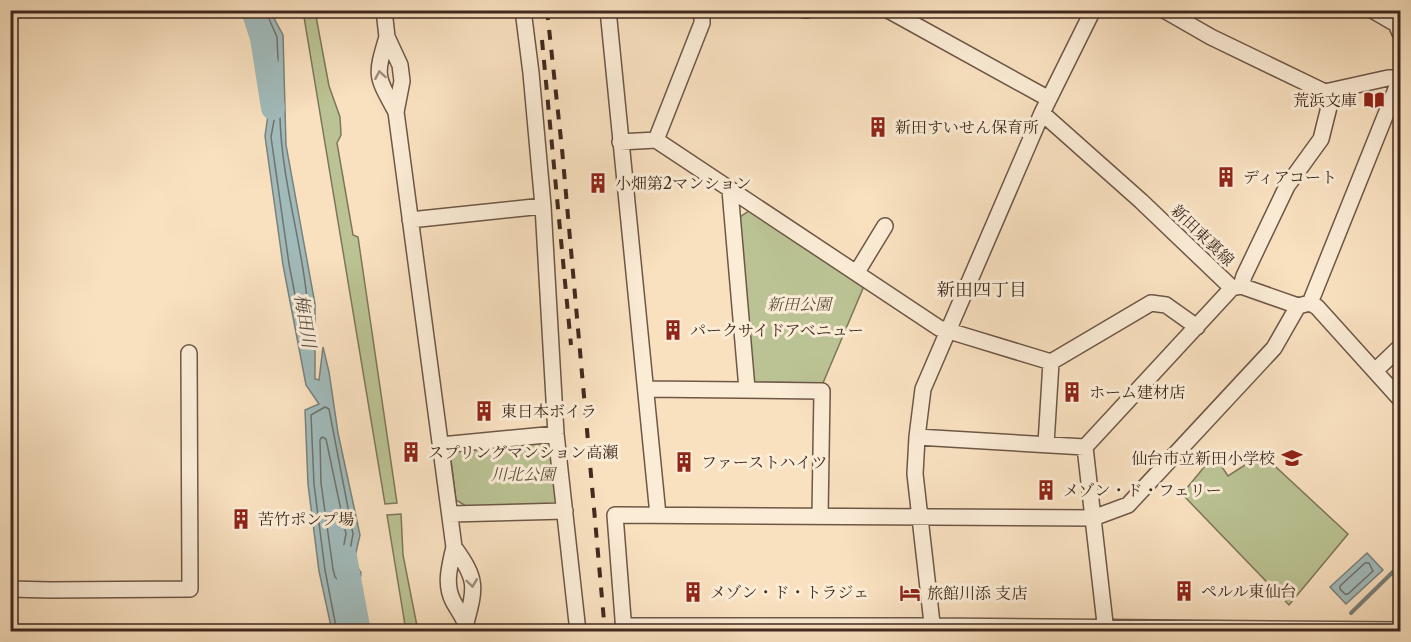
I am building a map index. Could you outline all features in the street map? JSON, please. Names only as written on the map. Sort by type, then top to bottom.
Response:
[{"type":"street","points":[[384,10],[387,37],[400,65],[402,81],[396,112],[454,548],[448,572],[451,598],[467,627]]},
{"type":"street","points":[[523,10],[543,206],[556,434],[578,632]]},
{"type":"street","points":[[608,10],[658,515]]},
{"type":"street","points":[[888,10],[1049,99]]},
{"type":"street","points":[[932,629],[915,474],[923,389],[1042,113],[1093,10]]},
{"type":"street","points":[[1164,10],[1211,37],[1325,92],[1388,78],[1401,79],[1304,304],[1274,348],[1128,505],[1093,518],[615,515],[623,629],[1401,630]]},
{"type":"street","points":[[1372,10],[1396,24],[1401,33]]},
{"type":"street","points":[[656,140],[702,23],[704,12]]},
{"type":"street","points":[[387,37],[378,68],[380,82],[396,112]]},
{"type":"street","points":[[1105,629],[1085,447],[1237,287],[1287,186],[1321,139],[1333,91]]},
{"type":"street","name":"新田東裏線","points":[[1042,113],[1237,287],[1317,307],[1401,399]]},
{"type":"street","points":[[620,142],[656,140],[939,327],[949,331],[1051,362],[1151,303],[1166,305],[1197,327]]},
{"type":"street","points":[[730,190],[747,389]]},
{"type":"street","points":[[410,220],[543,206]]},
{"type":"street","points":[[857,272],[885,226]]},
{"type":"street","points":[[1375,371],[1401,347]]},
{"type":"street","points":[[10,589],[190,589],[189,353]]},
{"type":"street","points":[[1046,444],[1051,362]]},
{"type":"street","points":[[646,389],[822,391],[820,516]]},
{"type":"street","points":[[441,444],[556,434]]},
{"type":"street","points":[[917,437],[1085,447]]},
{"type":"street","points":[[450,514],[565,511]]},
{"type":"street","points":[[454,548],[470,569],[474,595],[467,627]]},
{"type":"green space","points":[[303,11],[315,11],[329,86],[340,117],[341,135],[337,143],[353,235],[358,237],[397,503],[385,504]]},
{"type":"green space","name":"新田公園","points":[[752,209],[864,286],[823,383],[752,382],[740,217]]},
{"type":"green space","name":"川北公園","points":[[552,440],[558,506],[466,506],[456,500],[451,460],[459,450]]},
{"type":"green space","points":[[1262,454],[1348,534],[1289,605],[1182,494],[1214,455],[1228,476]]},
{"type":"green space","points":[[401,514],[403,555],[418,631],[406,631],[387,515]]},
{"type":"water","points":[[243,11],[270,11],[283,35],[286,145],[315,304],[315,379],[319,380],[323,347],[338,433],[360,535],[354,561],[361,573],[359,589],[351,583],[352,631],[332,631],[319,571],[308,484],[305,410],[319,404],[306,385],[283,265],[265,136],[268,115],[268,68]]},
{"type":"water","points":[[1367,553],[1383,570],[1346,604],[1330,587]]},
{"type":"waterway","name":"梅田川","points":[[253,10],[262,38],[273,108]]},
{"type":"waterway","name":"梅田川","points":[[345,557],[359,632]]},
{"type":"waterway","points":[[1351,613],[1400,565]]},
{"type":"railway","points":[[547,10],[562,149],[605,632]]},
{"type":"railway","points":[[542,40],[571,345]]},
{"type":"place","name":"荒浜文庫","points":[[1374,100]]},
{"type":"place","name":"新田すいせん保育所","points":[[878,127]]},
{"type":"place","name":"ディアコート","points":[[1226,177]]},
{"type":"place","name":"小畑第2マンション","points":[[598,183]]},
{"type":"place","name":"パークサイドアベニュー","points":[[673,330]]},
{"type":"place","name":"ホーム建材店","points":[[1072,392]]},
{"type":"place","name":"東日本ボイラ","points":[[484,411]]},
{"type":"place","name":"スプリングマンション高瀬","points":[[411,452]]},
{"type":"place","name":"仙台市立新田小学校","points":[[1292,458]]},
{"type":"place","name":"ファーストハイツ","points":[[684,462]]},
{"type":"place","name":"メゾン・ド・フェリー","points":[[1046,490]]},
{"type":"place","name":"苦竹ポンプ場","points":[[241,519]]},
{"type":"place","name":"ペルル東仙台","points":[[1184,591]]},
{"type":"place","name":"メゾン・ド・トラジェ","points":[[693,592]]},
{"type":"place","name":"旅館川添 支店","points":[[910,593]]},
{"type":"district","name":"新田四丁目","points":[[982,290]]}]
